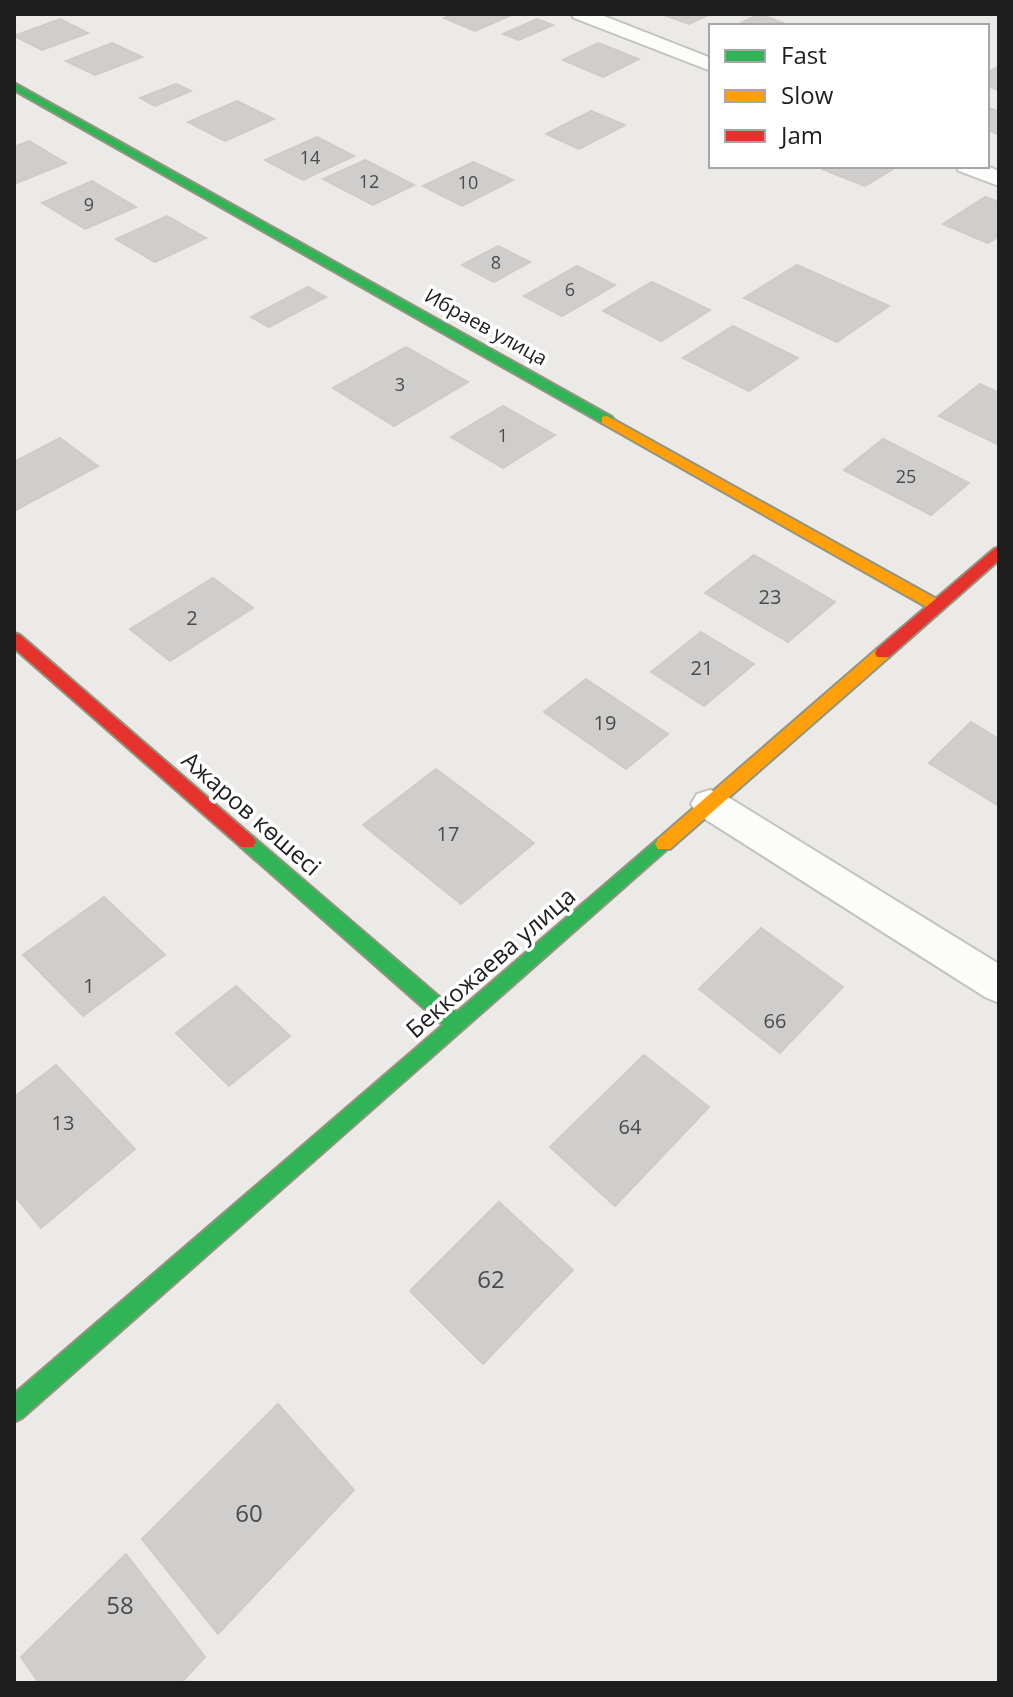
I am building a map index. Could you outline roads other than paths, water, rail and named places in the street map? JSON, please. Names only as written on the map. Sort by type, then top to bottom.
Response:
[{"type":"street","points":[[581,14],[709,64]]},
{"type":"street","name":"Ибраев улица","points":[[14,86],[937,606]]},
{"type":"street","points":[[972,168],[999,179]]},
{"type":"street","name":"Беккожаева улица","points":[[14,1410],[999,552]]},
{"type":"street","name":"Ажаров көшесі","points":[[14,639],[457,1025]]},
{"type":"street","points":[[710,804],[999,985]]}]
